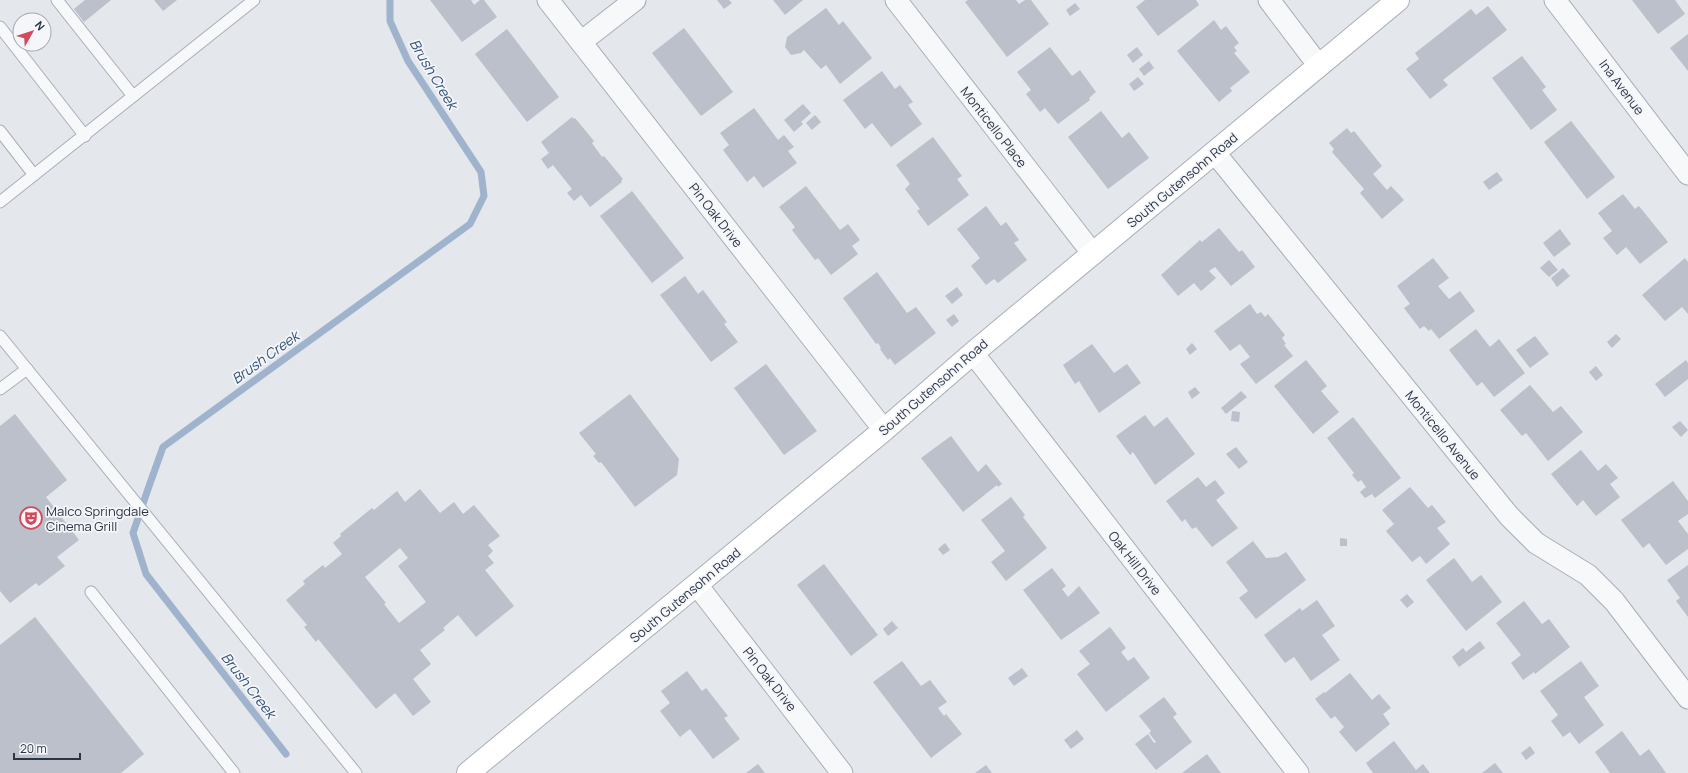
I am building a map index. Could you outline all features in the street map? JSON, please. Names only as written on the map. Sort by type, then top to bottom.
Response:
[{"type":"street","name":"Pin Oak Drive","points":[[548,0],[884,430]]},
{"type":"street","points":[[581,42],[635,0]]},
{"type":"street","name":"Monticello Place","points":[[896,0],[1092,254]]},
{"type":"street","points":[[1269,0],[1319,66]]},
{"type":"street","name":"South Gutensohn Road","points":[[468,773],[884,430],[973,352],[1398,0]]},
{"type":"street","name":"Ina Avenue","points":[[1556,0],[1688,174]]},
{"type":"street","name":"Monticello Avenue","points":[[1215,153],[1509,516],[1536,543],[1588,575],[1614,601],[1688,698]]},
{"type":"street","name":"Oak Hill Drive","points":[[973,352],[1298,773]]},
{"type":"street","name":"Pin Oak Drive","points":[[697,585],[842,773]]},
{"type":"lane","points":[[57,0],[133,96]]},
{"type":"lane","points":[[0,202],[85,136],[254,0]]},
{"type":"lane","points":[[0,27],[85,136]]},
{"type":"lane","points":[[0,131],[34,175]]},
{"type":"lane","points":[[0,336],[356,773]]},
{"type":"lane","points":[[0,389],[27,369]]},
{"type":"lane","points":[[91,592],[234,773]]},
{"type":"building","points":[[85,0],[111,0],[84,22],[74,9]]},
{"type":"building","points":[[154,0],[177,0],[163,11]]},
{"type":"building","points":[[430,0],[471,0],[474,5],[480,0],[484,0],[497,17],[462,42]]},
{"type":"building","points":[[717,0],[729,0],[732,3],[724,9]]},
{"type":"building","points":[[773,0],[803,0],[785,15]]},
{"type":"building","points":[[968,0],[1016,0],[1019,4],[1025,0],[1031,0],[1049,24],[1007,57],[965,2]]},
{"type":"building","points":[[1145,0],[1196,0],[1199,5],[1158,36],[1136,7]]},
{"type":"building","points":[[1632,0],[1675,0],[1685,14],[1658,34]]},
{"type":"building","points":[[1075,3],[1080,9],[1070,16],[1066,10]]},
{"type":"building","points":[[1488,6],[1507,30],[1443,80],[1448,85],[1430,99],[1406,69],[1419,59],[1415,53],[1471,9],[1476,15]]},
{"type":"building","points":[[826,8],[839,25],[843,21],[872,58],[840,84],[826,65],[821,69],[804,50],[801,53],[791,55],[785,47],[787,37]]},
{"type":"building","points":[[1214,20],[1221,30],[1226,26],[1239,43],[1234,47],[1237,51],[1234,53],[1250,72],[1230,88],[1232,91],[1219,102],[1177,51]]},
{"type":"building","points":[[684,28],[733,92],[701,116],[652,53]]},
{"type":"building","points":[[507,29],[559,97],[527,122],[475,54]]},
{"type":"building","points":[[1688,34],[1688,71],[1670,48]]},
{"type":"building","points":[[1050,47],[1072,76],[1080,70],[1096,92],[1089,98],[1090,100],[1058,124],[1045,108],[1040,112],[1026,94],[1031,90],[1017,72]]},
{"type":"building","points":[[1137,47],[1143,55],[1133,63],[1127,55]]},
{"type":"building","points":[[1522,56],[1546,87],[1542,90],[1557,110],[1531,130],[1492,78]]},
{"type":"building","points":[[1149,61],[1154,68],[1144,76],[1139,69]]},
{"type":"building","points":[[882,71],[895,89],[900,85],[913,102],[908,105],[922,124],[891,147],[872,123],[865,129],[843,100]]},
{"type":"building","points":[[1138,77],[1144,84],[1134,91],[1129,84]]},
{"type":"building","points":[[803,104],[811,113],[801,122],[803,124],[794,132],[784,120]]},
{"type":"building","points":[[754,108],[778,140],[784,135],[794,147],[788,151],[797,163],[763,188],[754,176],[747,182],[723,150],[729,145],[720,133]]},
{"type":"building","points":[[1101,111],[1122,138],[1129,132],[1149,158],[1108,189],[1068,137]]},
{"type":"building","points":[[815,115],[821,122],[812,130],[806,123]]},
{"type":"building","points":[[572,117],[574,119],[575,118],[594,141],[592,143],[602,157],[604,156],[623,179],[621,181],[622,182],[590,207],[581,195],[574,201],[567,193],[572,189],[553,165],[548,169],[541,159],[549,153],[541,142]]},
{"type":"building","points":[[1571,121],[1615,177],[1587,199],[1544,142]]},
{"type":"building","points":[[1347,128],[1351,133],[1354,131],[1382,166],[1373,174],[1387,190],[1391,186],[1404,200],[1382,219],[1360,193],[1364,189],[1332,152],[1334,149],[1329,143]]},
{"type":"building","points":[[933,137],[962,176],[957,179],[969,195],[928,226],[917,211],[920,209],[905,189],[910,184],[896,165]]},
{"type":"building","points":[[1497,172],[1503,180],[1489,190],[1483,182]]},
{"type":"building","points":[[806,186],[840,230],[848,224],[860,240],[852,246],[858,254],[831,275],[818,258],[815,260],[792,230],[795,227],[779,207]]},
{"type":"building","points":[[632,191],[684,258],[652,283],[600,216]]},
{"type":"building","points":[[1623,194],[1635,209],[1639,206],[1668,242],[1640,264],[1626,247],[1617,255],[1603,238],[1612,231],[1598,213]]},
{"type":"building","points":[[986,206],[1001,226],[1006,222],[1019,240],[1014,243],[1027,260],[998,283],[994,279],[986,285],[971,266],[980,258],[957,229]]},
{"type":"building","points":[[1219,228],[1239,252],[1242,250],[1255,267],[1231,286],[1215,267],[1209,271],[1216,278],[1201,291],[1194,283],[1178,296],[1161,275],[1200,240],[1202,242]]},
{"type":"building","points":[[1560,229],[1571,244],[1554,257],[1543,243]]},
{"type":"building","points":[[1433,258],[1449,278],[1438,286],[1449,299],[1460,291],[1475,311],[1439,339],[1431,329],[1429,331],[1424,326],[1420,329],[1404,308],[1410,304],[1397,286]]},
{"type":"building","points":[[1685,258],[1688,262],[1688,314],[1682,307],[1665,321],[1642,295]]},
{"type":"building","points":[[1549,260],[1558,270],[1549,277],[1540,268]]},
{"type":"building","points":[[1563,268],[1570,276],[1557,287],[1551,278]]},
{"type":"building","points":[[877,272],[907,313],[916,307],[936,333],[895,365],[890,358],[888,360],[880,349],[881,348],[878,343],[876,344],[843,298]]},
{"type":"building","points":[[685,276],[698,294],[703,290],[727,322],[724,324],[738,342],[711,362],[660,295]]},
{"type":"building","points":[[957,287],[963,295],[952,304],[945,296]]},
{"type":"building","points":[[1250,304],[1257,314],[1261,312],[1265,317],[1268,314],[1285,335],[1282,338],[1286,344],[1284,345],[1293,356],[1256,384],[1240,364],[1250,357],[1240,344],[1230,351],[1214,331]]},
{"type":"building","points":[[954,314],[959,321],[952,327],[946,320]]},
{"type":"building","points":[[1476,329],[1490,347],[1499,339],[1525,373],[1494,397],[1482,382],[1477,386],[1449,350]]},
{"type":"building","points":[[1616,334],[1621,339],[1612,348],[1607,342]]},
{"type":"building","points":[[1535,336],[1549,354],[1530,368],[1516,350]]},
{"type":"building","points":[[1192,343],[1197,349],[1190,355],[1186,349]]},
{"type":"building","points":[[1092,344],[1114,373],[1127,364],[1141,383],[1099,413],[1079,381],[1075,384],[1063,365]]},
{"type":"building","points":[[1306,360],[1327,386],[1321,391],[1339,412],[1313,434],[1274,386]]},
{"type":"building","points":[[1686,360],[1688,363],[1688,379],[1665,397],[1655,384]]},
{"type":"building","points":[[766,364],[817,431],[784,455],[734,388]]},
{"type":"building","points":[[1596,366],[1603,375],[1596,381],[1589,372]]},
{"type":"building","points":[[1530,385],[1553,412],[1561,406],[1583,432],[1548,461],[1526,433],[1522,436],[1500,410]]},
{"type":"building","points":[[1195,387],[1200,393],[1192,399],[1188,392]]},
{"type":"building","points":[[1241,391],[1247,397],[1226,414],[1221,408]]},
{"type":"building","points":[[630,394],[679,459],[677,475],[635,507],[601,462],[599,463],[593,456],[596,454],[579,433]]},
{"type":"building","points":[[1232,411],[1240,412],[1239,422],[1231,421]]},
{"type":"building","name":"Malco Springdale Cinema Grill","points":[[15,414],[67,480],[46,497],[79,540],[57,557],[65,566],[39,586],[36,583],[10,603],[0,591],[0,426]]},
{"type":"building","points":[[1145,415],[1154,427],[1167,417],[1195,454],[1155,485],[1133,452],[1130,455],[1116,436]]},
{"type":"building","points":[[1353,417],[1401,478],[1375,498],[1372,494],[1365,498],[1360,492],[1366,487],[1361,480],[1358,482],[1352,475],[1354,473],[1327,438]]},
{"type":"building","points":[[1680,421],[1688,430],[1681,437],[1672,427]]},
{"type":"building","points":[[951,436],[978,472],[986,464],[1002,484],[998,487],[997,485],[963,512],[921,458]]},
{"type":"building","points":[[1236,447],[1248,462],[1239,469],[1226,454]]},
{"type":"building","points":[[1581,450],[1598,471],[1606,464],[1618,478],[1610,484],[1620,497],[1596,516],[1583,500],[1577,506],[1551,474]]},
{"type":"building","points":[[1198,477],[1206,487],[1215,480],[1225,493],[1216,500],[1238,528],[1212,547],[1196,527],[1192,529],[1185,519],[1182,522],[1166,501]]},
{"type":"building","points":[[1673,481],[1688,501],[1688,514],[1678,521],[1688,534],[1688,549],[1666,565],[1649,543],[1643,548],[1621,520]]},
{"type":"building","points":[[1410,487],[1428,508],[1432,505],[1446,522],[1437,528],[1450,544],[1426,564],[1420,556],[1412,562],[1386,531],[1394,524],[1382,510]]},
{"type":"building","points":[[420,489],[440,513],[454,502],[463,514],[474,505],[500,536],[488,545],[493,551],[488,556],[494,563],[485,570],[514,606],[476,637],[458,615],[443,628],[445,630],[420,650],[431,664],[413,679],[431,702],[413,716],[395,693],[376,709],[318,639],[316,642],[304,627],[307,625],[286,600],[305,584],[303,581],[323,565],[325,568],[342,554],[333,543],[341,536],[340,534],[372,508],[374,510],[397,491],[405,502]],"holes":[[[400,548],[408,558],[398,566],[426,602],[399,623],[384,604],[386,603],[365,577]]]},
{"type":"building","points":[[1011,497],[1025,515],[1023,517],[1047,548],[1006,581],[991,562],[1005,551],[981,520]]},
{"type":"building","points":[[1340,538],[1347,539],[1347,546],[1340,546]]},
{"type":"building","points":[[1253,541],[1266,558],[1278,557],[1286,552],[1306,580],[1256,619],[1239,598],[1248,591],[1226,562]]},
{"type":"building","points":[[945,543],[950,550],[943,555],[938,549]]},
{"type":"building","points":[[1454,558],[1472,582],[1481,575],[1502,602],[1466,631],[1426,580]]},
{"type":"building","points":[[824,564],[878,635],[851,656],[797,585]]},
{"type":"building","points":[[1688,565],[1688,617],[1676,601],[1680,598],[1667,580]]},
{"type":"building","points":[[1052,568],[1066,586],[1062,589],[1068,597],[1079,586],[1100,613],[1061,640],[1023,590]]},
{"type":"building","points":[[1407,594],[1414,602],[1407,608],[1400,600]]},
{"type":"building","points":[[1317,600],[1335,626],[1322,635],[1340,660],[1311,681],[1294,657],[1285,663],[1264,635],[1300,608],[1302,611]]},
{"type":"building","points":[[1524,601],[1542,624],[1549,619],[1570,647],[1535,674],[1534,672],[1523,680],[1511,663],[1521,655],[1496,623]]},
{"type":"building","points":[[35,617],[144,754],[121,773],[0,773],[0,645]]},
{"type":"building","points":[[892,621],[898,628],[888,636],[883,629]]},
{"type":"building","points":[[1110,627],[1126,648],[1121,652],[1128,661],[1134,657],[1150,678],[1106,712],[1077,674],[1090,664],[1079,651]]},
{"type":"building","points":[[1480,641],[1485,648],[1459,667],[1452,657],[1463,648],[1466,652]]},
{"type":"building","points":[[902,661],[921,686],[930,680],[947,702],[938,708],[944,716],[946,714],[962,734],[931,758],[873,682]]},
{"type":"building","points":[[1581,661],[1599,686],[1584,697],[1604,725],[1579,744],[1570,732],[1563,737],[1551,721],[1558,715],[1540,691]]},
{"type":"building","points":[[1022,668],[1028,676],[1014,686],[1008,678]]},
{"type":"building","points":[[687,671],[702,691],[706,688],[728,716],[724,718],[740,739],[713,759],[690,729],[680,737],[660,711],[670,703],[661,691]]},
{"type":"building","points":[[1350,673],[1372,700],[1379,694],[1391,708],[1383,714],[1390,724],[1356,752],[1339,732],[1344,727],[1335,716],[1331,719],[1315,699]]},
{"type":"building","points":[[1164,697],[1177,714],[1173,717],[1192,742],[1156,770],[1135,744],[1148,734],[1154,743],[1156,742],[1149,733],[1151,731],[1139,716]]},
{"type":"building","points":[[1077,730],[1084,739],[1071,749],[1064,740]]},
{"type":"building","points":[[1622,731],[1640,756],[1649,749],[1666,773],[1610,773],[1595,752]]},
{"type":"building","points":[[1394,741],[1416,770],[1423,764],[1430,773],[1373,773],[1366,763]]},
{"type":"building","points":[[1530,746],[1535,753],[1526,760],[1521,753]]},
{"type":"building","points":[[1207,754],[1221,773],[1182,773]]},
{"type":"building","points":[[1495,763],[1503,773],[1482,773]]},
{"type":"building","points":[[758,764],[765,773],[746,773]]},
{"type":"building","points":[[986,765],[992,773],[975,773]]},
{"type":"waterway","name":"Brush Creek","points":[[286,754],[146,574],[133,533],[163,447],[470,224],[484,196],[481,172],[408,61],[390,21],[390,0]]},
{"type":"place","name":"Malco Springdale Cinema Grill","points":[[31,518]]}]
